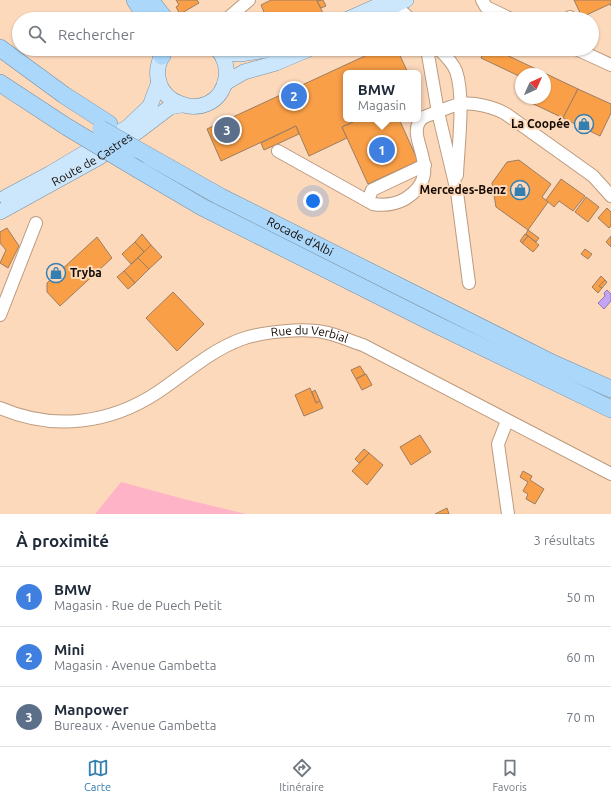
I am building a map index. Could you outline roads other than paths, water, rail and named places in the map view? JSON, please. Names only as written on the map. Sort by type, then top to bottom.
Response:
[{"type":"highway","points":[[135,0],[143,12]]},
{"type":"highway","points":[[150,0],[159,12]]},
{"type":"highway","points":[[0,48],[105,126]]},
{"type":"highway","name":"Rocade d'Albi","points":[[0,63],[221,197],[538,356],[611,389]]},
{"type":"highway","name":"Rocade d'Albi","points":[[0,83],[67,127],[138,170],[210,210],[428,321],[611,409]]},
{"type":"highway","points":[[0,97],[36,120],[67,127]]},
{"type":"main road","points":[[367,12],[395,2],[415,0]]},
{"type":"main road","points":[[377,12],[395,2]]},
{"type":"main road","points":[[383,12],[395,2]]},
{"type":"main road","name":"Route de Castres","points":[[0,200],[128,127],[150,106],[159,82],[157,70],[161,56]]},
{"type":"main road","points":[[159,82],[164,93],[170,99],[181,105],[191,107],[210,102],[219,94],[225,84],[225,64],[221,56]]},
{"type":"main road","points":[[225,84],[244,72],[276,63],[292,56]]},
{"type":"main road","name":"Route de Castres","points":[[0,212],[98,158],[137,132],[170,107],[181,105]]},
{"type":"street","points":[[235,12],[248,0]]},
{"type":"street","points":[[482,0],[486,7],[496,12]]},
{"type":"street","points":[[395,2],[404,12]]},
{"type":"street","points":[[428,56],[438,112],[457,192],[469,283]]},
{"type":"street","points":[[445,56],[456,70],[460,104],[457,192]]},
{"type":"street","points":[[591,56],[611,65]]},
{"type":"street","points":[[421,120],[424,117],[460,104],[488,107],[506,114],[593,176],[611,196]]},
{"type":"street","points":[[278,151],[368,201],[383,206],[393,205],[409,196],[422,182],[425,165],[416,131],[416,125],[419,122]]},
{"type":"street","points":[[368,201],[372,190],[425,165]]},
{"type":"street","points":[[0,314],[36,223]]},
{"type":"street","name":"Rue du Verbial","points":[[0,408],[18,416],[48,421],[74,422],[97,420],[128,408],[157,393],[213,353],[242,339],[289,331],[323,332],[363,345],[611,474]]},
{"type":"street","points":[[507,421],[498,444],[508,514]]},
{"type":"place","name":"Mini","points":[[294,96]]},
{"type":"place","name":"La Coopée","points":[[584,124]]},
{"type":"place","name":"Manpower","points":[[227,130]]},
{"type":"place","name":"BMW","points":[[382,150]]},
{"type":"place","name":"Mercedes-Benz","points":[[520,190]]},
{"type":"place","name":"Tryba","points":[[56,273]]}]
